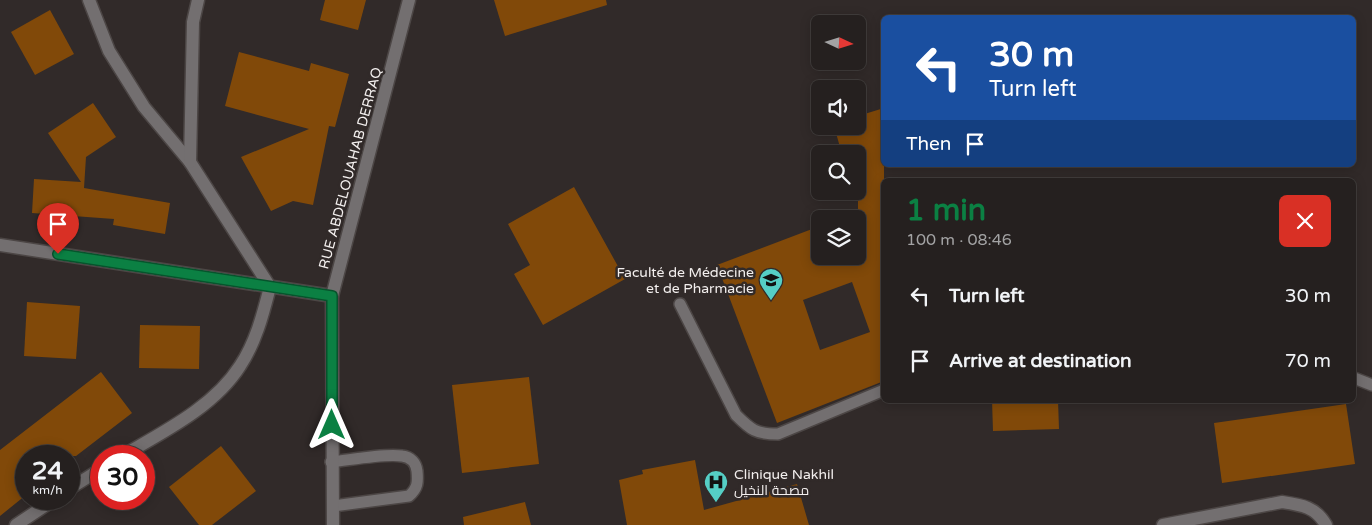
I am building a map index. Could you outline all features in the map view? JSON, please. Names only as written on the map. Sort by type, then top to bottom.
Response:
[{"type":"street","points":[[89,0],[109,50],[144,106],[190,162],[270,287]]},
{"type":"street","points":[[190,162],[193,22],[198,0]]},
{"type":"street","name":"RUE ABDELOUAHAB DERRAQ","points":[[333,525],[332,296],[409,0]]},
{"type":"street","points":[[0,245],[332,296]]},
{"type":"street","points":[[141,445],[168,429],[220,391],[240,366],[253,341],[270,287]]},
{"type":"street","points":[[1163,525],[1282,502],[1302,505],[1320,514],[1326,525]]},
{"type":"street","points":[[16,525],[38,510]]},
{"type":"lane","points":[[680,304],[736,415],[748,428],[762,434],[778,434],[881,391]]},
{"type":"lane","points":[[1356,379],[1372,385]]},
{"type":"lane","points":[[332,462],[401,455],[413,460],[416,466],[418,481],[416,490],[410,496],[333,506]]},
{"type":"building","points":[[325,0],[366,0],[358,30],[320,20]]},
{"type":"building","points":[[494,0],[606,0],[607,5],[505,36]]},
{"type":"building","points":[[50,10],[74,54],[35,75],[11,32]]},
{"type":"building","points":[[239,52],[309,71],[311,63],[349,74],[335,127],[329,126],[313,205],[293,201],[271,211],[241,157],[309,129],[225,106]]},
{"type":"building","points":[[93,103],[116,137],[86,157],[84,188],[170,203],[165,234],[113,225],[114,219],[32,213],[34,179],[81,182],[48,133]]},
{"type":"building","points":[[881,109],[881,167],[884,167],[884,178],[881,178],[881,382],[777,423],[717,265],[811,229],[811,265],[866,265],[866,210],[858,210],[858,200],[866,200],[866,145],[839,145],[837,135],[866,135],[866,114]],"holes":[[[852,282],[870,332],[820,350],[803,300]]]},
{"type":"building","points":[[574,187],[625,279],[543,325],[514,274],[530,265],[508,224]]},
{"type":"building","points":[[27,302],[80,306],[76,359],[24,356]]},
{"type":"building","points":[[140,325],[200,326],[199,369],[139,368]]},
{"type":"building","points":[[101,372],[132,413],[80,453],[80,445],[15,445],[15,504],[0,516],[0,450]]},
{"type":"building","points":[[529,377],[539,464],[462,473],[452,385]]},
{"type":"building","points":[[992,403],[1058,403],[1059,429],[993,431]]},
{"type":"building","points":[[1346,404],[1355,464],[1222,483],[1214,423]]},
{"type":"building","points":[[221,446],[256,491],[212,525],[199,525],[169,487]]},
{"type":"building","points":[[695,460],[704,510],[797,484],[809,525],[627,525],[619,480],[643,474],[642,470]]},
{"type":"building","points":[[525,502],[531,525],[464,525],[463,517]]},
{"type":"place","name":"Faculté de Médecine et de Pharmacie","points":[[771,301]]},
{"type":"place","name":"Clinique Nakhil مصحة النخيل","points":[[716,503]]},
{"type":"route","points":[[58,254],[332,296],[332,425]]}]
